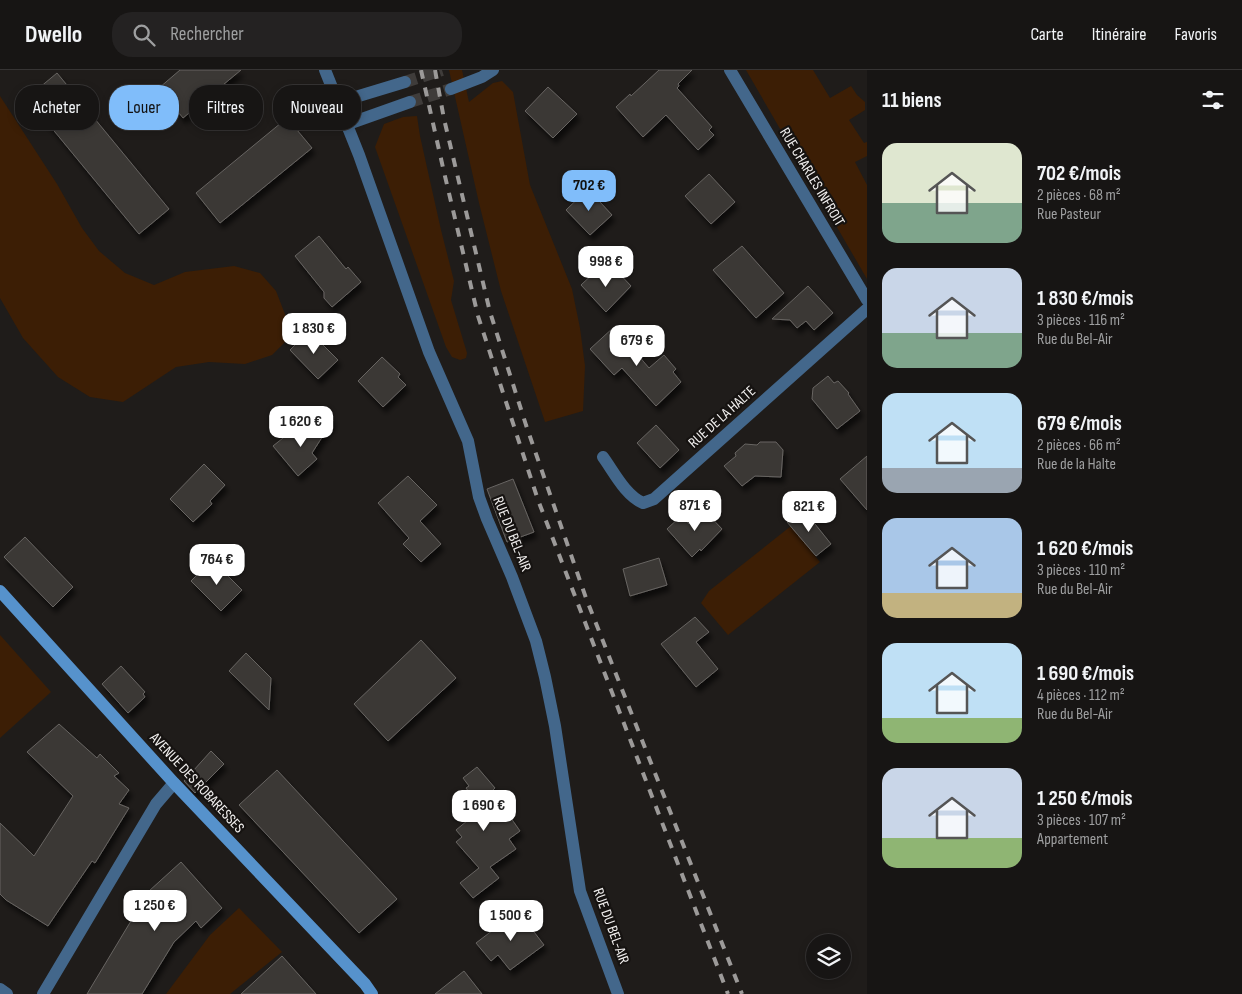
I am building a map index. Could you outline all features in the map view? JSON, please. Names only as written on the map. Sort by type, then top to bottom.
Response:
[{"type":"street","name":"RUE DU BEL-AIR","points":[[325,70],[332,85]]},
{"type":"street","points":[[450,89],[482,77],[493,70]]},
{"type":"street","name":"RUE CHARLES INFROIT","points":[[730,70],[867,300]]},
{"type":"street","points":[[361,95],[405,82]]},
{"type":"street","points":[[361,119],[410,102]]},
{"type":"street","name":"RUE DU BEL-AIR","points":[[350,130],[428,352],[468,441],[480,497],[487,519],[512,577],[536,641],[546,677],[555,726],[580,892],[618,994]]},
{"type":"street","name":"RUE DE LA HALTE","points":[[603,457],[626,488],[639,501],[643,503],[654,499],[867,309]]},
{"type":"street","name":"AVENUE DES ROBARESSES","points":[[0,591],[174,783],[365,984],[372,994]]},
{"type":"street","points":[[43,994],[156,804],[174,783]]},
{"type":"street","points":[[0,989],[7,994]]},
{"type":"shaded area","points":[[449,70],[462,70],[469,102],[493,83],[502,81],[513,92],[530,185],[572,289],[585,366],[583,411],[545,422],[501,291]]},
{"type":"shaded area","points":[[746,70],[813,70],[830,98],[851,86],[865,102],[865,110],[849,120],[864,143],[867,142],[867,156],[855,162],[867,185],[867,279]]},
{"type":"shaded area","points":[[0,96],[15,119],[15,130],[22,130],[57,184],[82,228],[99,251],[125,273],[154,285],[185,272],[234,266],[260,273],[276,291],[288,322],[287,340],[272,355],[245,364],[209,362],[176,367],[123,402],[90,397],[58,377],[23,338],[0,298]]},
{"type":"shaded area","points":[[417,116],[441,230],[454,281],[451,300],[467,353],[466,358],[460,360],[452,357],[446,347],[375,147],[384,124],[403,117]]},
{"type":"shaded area","points":[[791,526],[820,562],[728,635],[701,603],[709,591]]},
{"type":"shaded area","points":[[0,635],[51,692],[0,738]]},
{"type":"shaded area","points":[[239,908],[282,952],[230,994],[166,994],[210,935]]},
{"type":"building","points":[[180,70],[241,70],[223,85],[189,85],[189,113],[183,118],[179,113],[179,85],[162,85]]},
{"type":"building","points":[[659,70],[692,70],[678,84],[677,88],[712,127],[709,130],[714,135],[698,150],[666,115],[643,137],[616,107]]},
{"type":"building","points":[[57,73],[67,85],[43,85]]},
{"type":"building","points":[[548,87],[577,114],[553,138],[525,111]]},
{"type":"building","points":[[99,124],[169,209],[139,234],[53,130],[99,130]]},
{"type":"building","points":[[273,130],[297,130],[312,148],[220,223],[196,193]]},
{"type":"building","points":[[709,174],[735,202],[711,224],[685,196]]},
{"type":"building","points":[[588,189],[612,215],[590,235],[566,210]]},
{"type":"building","points":[[319,236],[346,269],[348,267],[361,282],[332,307],[324,298],[324,292],[295,256]]},
{"type":"building","points":[[742,246],[784,293],[756,318],[713,270]]},
{"type":"building","points":[[614,268],[631,286],[606,312],[581,285],[596,271],[603,278]]},
{"type":"building","points":[[808,286],[833,313],[814,330],[806,321],[797,328],[790,320],[772,319]]},
{"type":"building","points":[[614,327],[649,368],[664,355],[676,369],[673,372],[681,382],[656,406],[622,368],[614,375],[590,349]]},
{"type":"building","points":[[309,331],[338,360],[318,379],[290,350]]},
{"type":"building","points":[[382,357],[400,374],[398,377],[406,385],[383,407],[358,381]]},
{"type":"building","points":[[828,376],[834,383],[838,381],[849,393],[860,411],[837,429],[812,399],[813,388]]},
{"type":"building","points":[[330,417],[333,420],[312,453],[317,459],[298,476],[273,446],[293,430],[302,440]]},
{"type":"building","points":[[656,425],[679,450],[660,468],[637,443]]},
{"type":"building","points":[[760,442],[776,442],[783,450],[781,477],[755,476],[742,486],[724,466],[736,456],[735,453],[745,444],[757,445]]},
{"type":"building","points":[[867,456],[867,510],[840,479]]},
{"type":"building","points":[[204,464],[225,485],[210,501],[212,504],[193,522],[170,499]]},
{"type":"building","points":[[408,476],[437,505],[420,521],[441,544],[421,562],[403,544],[409,538],[378,503]]},
{"type":"building","points":[[513,479],[534,532],[507,542],[487,489]]},
{"type":"building","points":[[803,509],[831,544],[816,556],[787,522]]},
{"type":"building","points":[[704,510],[722,529],[701,551],[700,549],[692,557],[667,529],[681,516],[689,524]]},
{"type":"building","points":[[25,537],[73,587],[53,607],[4,557]]},
{"type":"building","points":[[659,558],[667,585],[630,596],[623,569]]},
{"type":"building","points":[[212,560],[242,590],[221,611],[191,581]]},
{"type":"building","points":[[695,617],[709,632],[696,642],[718,669],[696,687],[661,644]]},
{"type":"building","points":[[421,640],[456,678],[388,741],[354,704]]},
{"type":"building","points":[[246,653],[271,678],[269,710],[229,671]]},
{"type":"building","points":[[121,666],[145,692],[143,694],[145,697],[128,713],[102,684]]},
{"type":"building","points":[[59,724],[97,758],[100,754],[119,773],[114,776],[129,790],[119,804],[129,808],[95,863],[92,861],[48,926],[6,900],[0,894],[0,823],[34,856],[73,796],[27,752]]},
{"type":"building","points":[[211,751],[224,764],[195,793],[184,781]]},
{"type":"building","points":[[477,767],[495,788],[492,791],[520,831],[509,839],[516,849],[490,867],[499,878],[473,898],[460,883],[479,868],[456,842],[462,837],[456,830],[473,816],[459,800],[469,792],[466,788],[469,786],[463,778]]},
{"type":"building","points":[[277,770],[397,899],[359,933],[239,805]]},
{"type":"building","points":[[181,862],[222,908],[201,928],[196,921],[174,942],[142,994],[87,994],[149,891]]},
{"type":"building","points":[[518,911],[544,945],[510,970],[498,955],[491,961],[476,943]]},
{"type":"building","points":[[282,956],[316,994],[241,994]]},
{"type":"building","points":[[464,971],[482,994],[435,994]]},
{"type":"tunnel","points":[[405,82],[442,70]]},
{"type":"tunnel","points":[[410,102],[451,89]]},
{"type":"railway","points":[[421,70],[478,316],[538,500],[728,994]]},
{"type":"railway","points":[[435,70],[444,119],[490,312],[526,425],[586,598],[742,994]]}]
